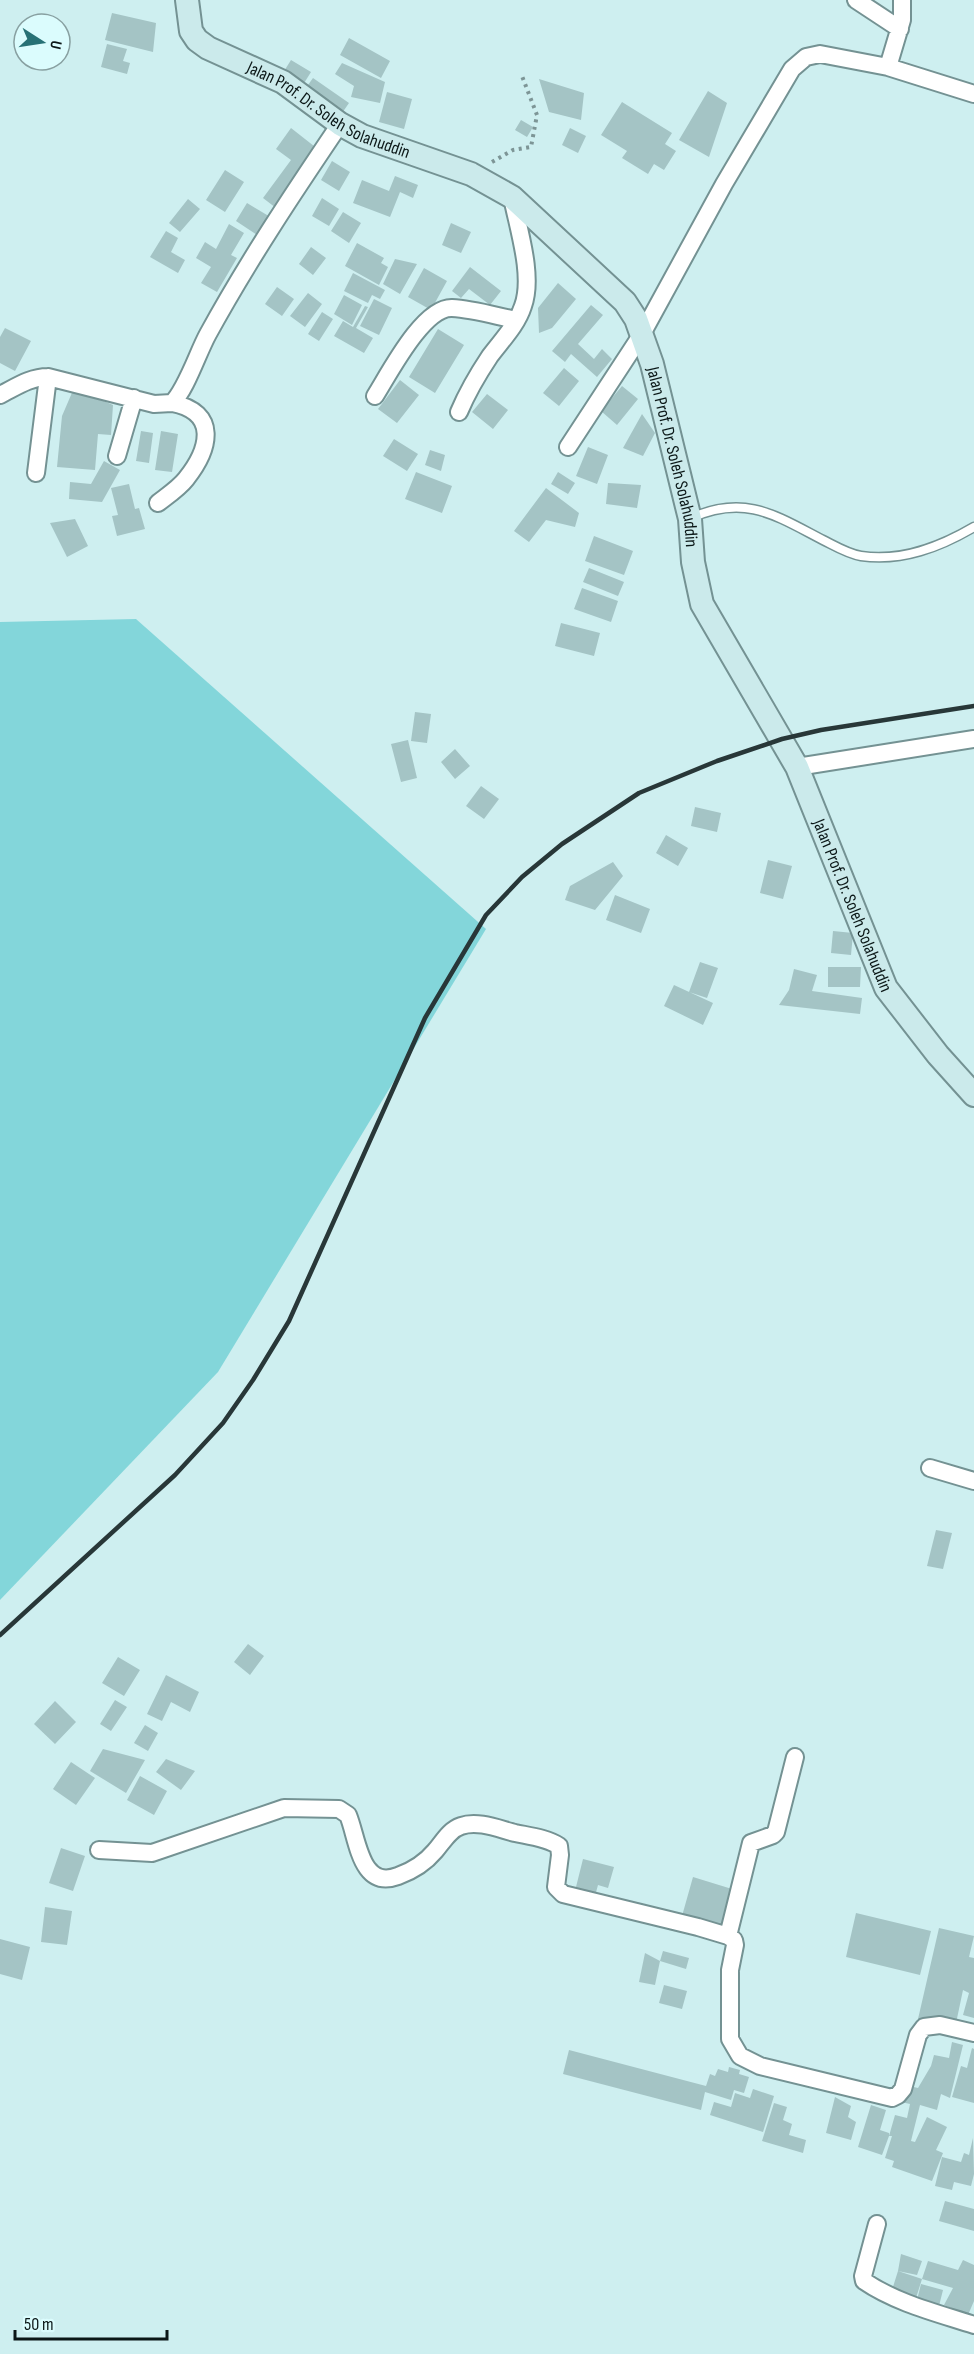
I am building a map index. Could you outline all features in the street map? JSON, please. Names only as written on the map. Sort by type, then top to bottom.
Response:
[{"type":"street","name":"Jalan Prof. Dr. Soleh Solahuddin","points":[[187,0],[191,31],[208,48],[283,82],[340,124],[362,136],[471,174],[512,197],[625,302],[636,319],[652,364],[690,519],[693,562],[702,604],[797,767],[886,988],[938,1055],[974,1095]]},
{"type":"street","points":[[856,0],[900,29]]},
{"type":"street","points":[[888,67],[900,29],[902,0]]},
{"type":"street","points":[[568,447],[642,334],[724,184],[792,69],[806,57],[820,54],[888,67],[974,94]]},
{"type":"street","points":[[172,403],[208,334],[280,213],[340,124]]},
{"type":"street","points":[[459,412],[476,377],[524,305],[526,284],[512,197]]},
{"type":"street","points":[[375,396],[421,326],[436,313],[450,308],[516,320]]},
{"type":"street","points":[[0,395],[28,380],[48,376],[161,405],[172,403],[188,406],[200,415],[205,425],[205,444],[185,481],[158,503]]},
{"type":"street","points":[[36,473],[48,376]]},
{"type":"street","points":[[117,456],[134,398]]},
{"type":"street","points":[[797,767],[974,739]]},
{"type":"street","points":[[930,1468],[974,1481]]},
{"type":"street","points":[[728,1936],[751,1844],[776,1832],[795,1757]]},
{"type":"street","points":[[99,1850],[152,1853],[284,1808],[339,1809],[348,1815],[361,1859],[367,1868],[377,1877],[387,1880],[410,1872],[426,1860],[455,1829],[475,1824],[549,1841],[559,1846],[556,1887],[563,1894],[698,1927],[734,1940],[730,1970],[730,2039],[740,2056],[760,2066],[891,2098],[903,2089],[918,2035],[924,2028],[940,2025],[974,2033]]},
{"type":"street","points":[[877,2224],[863,2276],[864,2281],[884,2293],[974,2325]]},
{"type":"lane","points":[[690,519],[707,511],[751,507],[777,516],[859,556],[884,557],[931,549],[974,526]]},
{"type":"path","points":[[471,174],[513,150],[531,147],[537,115],[522,76]]},
{"type":"shaded area","points":[[136,619],[486,929],[218,1372],[0,1600],[0,622]]},
{"type":"building","points":[[112,13],[156,23],[153,52],[105,40]]},
{"type":"building","points":[[349,38],[390,61],[381,78],[340,55]]},
{"type":"building","points":[[107,44],[127,49],[123,61],[130,63],[127,74],[101,67]]},
{"type":"building","points":[[291,60],[311,72],[301,88],[281,76]]},
{"type":"building","points":[[342,63],[385,82],[380,103],[351,97],[354,86],[335,74]]},
{"type":"building","points":[[313,78],[349,103],[340,116],[303,92]]},
{"type":"building","points":[[539,79],[584,93],[581,120],[549,112]]},
{"type":"building","points":[[708,91],[727,103],[709,157],[679,140]]},
{"type":"building","points":[[387,92],[412,99],[404,129],[379,122]]},
{"type":"building","points":[[622,102],[672,133],[665,144],[676,151],[664,170],[654,164],[648,174],[622,158],[627,151],[601,135]]},
{"type":"building","points":[[521,120],[533,127],[527,137],[515,130]]},
{"type":"building","points":[[291,128],[319,150],[276,208],[263,198],[291,160],[276,149]]},
{"type":"building","points":[[570,128],[586,136],[578,153],[562,145]]},
{"type":"building","points":[[332,161],[350,172],[339,191],[321,180]]},
{"type":"building","points":[[225,170],[244,182],[225,212],[206,200]]},
{"type":"building","points":[[395,176],[418,185],[413,198],[400,192],[390,217],[353,203],[362,180],[389,191]]},
{"type":"building","points":[[322,198],[339,209],[329,226],[312,216]]},
{"type":"building","points":[[188,199],[200,209],[180,232],[169,223]]},
{"type":"building","points":[[247,203],[272,218],[260,237],[236,221]]},
{"type":"building","points":[[343,212],[361,223],[349,243],[331,231]]},
{"type":"building","points":[[451,223],[471,232],[461,253],[442,245]]},
{"type":"building","points":[[229,224],[244,233],[231,255],[237,258],[217,292],[201,283],[211,267],[196,258],[205,242],[216,249]]},
{"type":"building","points":[[166,231],[178,238],[171,252],[185,260],[178,273],[150,257]]},
{"type":"building","points":[[357,243],[384,258],[381,263],[388,267],[379,285],[345,266]]},
{"type":"building","points":[[311,247],[326,258],[313,275],[299,264]]},
{"type":"building","points":[[395,259],[417,264],[400,294],[383,284]]},
{"type":"building","points":[[470,267],[501,291],[490,305],[469,289],[461,298],[452,291]]},
{"type":"building","points":[[424,268],[447,281],[431,310],[408,297]]},
{"type":"building","points":[[353,273],[385,290],[380,299],[372,295],[368,303],[344,291]]},
{"type":"building","points":[[558,283],[576,299],[552,328],[539,333],[538,308]]},
{"type":"building","points":[[277,287],[294,299],[282,316],[265,304]]},
{"type":"building","points":[[308,293],[322,304],[305,327],[290,316]]},
{"type":"building","points":[[344,295],[362,305],[352,325],[334,314]]},
{"type":"building","points":[[374,299],[392,308],[379,335],[360,326]]},
{"type":"building","points":[[591,305],[603,315],[578,344],[594,359],[602,349],[612,359],[597,377],[571,354],[565,362],[552,351]]},
{"type":"building","points":[[365,306],[368,307],[356,328],[373,338],[364,353],[334,336],[343,321],[353,327]]},
{"type":"building","points":[[322,312],[333,319],[319,341],[308,334]]},
{"type":"building","points":[[5,328],[31,341],[15,371],[0,363],[0,337]]},
{"type":"building","points":[[438,329],[464,345],[435,393],[409,377]]},
{"type":"building","points":[[564,368],[579,381],[559,406],[543,393]]},
{"type":"building","points":[[400,380],[419,395],[397,423],[378,409]]},
{"type":"building","points":[[622,386],[638,399],[617,425],[601,411]]},
{"type":"building","points":[[74,388],[113,405],[111,435],[98,434],[95,470],[57,467],[62,416]]},
{"type":"building","points":[[487,394],[508,410],[493,429],[472,412]]},
{"type":"building","points":[[642,414],[655,433],[643,456],[623,448]]},
{"type":"building","points":[[141,431],[153,433],[149,463],[136,461]]},
{"type":"building","points":[[161,431],[178,434],[172,472],[155,470]]},
{"type":"building","points":[[394,439],[418,454],[407,471],[383,456]]},
{"type":"building","points":[[588,447],[608,455],[597,484],[576,476]]},
{"type":"building","points":[[430,450],[445,455],[441,471],[425,465]]},
{"type":"building","points":[[104,461],[120,470],[102,502],[69,499],[70,482],[91,484]]},
{"type":"building","points":[[416,472],[452,486],[442,513],[405,499]]},
{"type":"building","points":[[558,472],[575,483],[568,494],[551,484]]},
{"type":"building","points":[[608,483],[641,485],[637,508],[606,504]]},
{"type":"building","points":[[129,484],[135,509],[139,508],[145,529],[117,536],[112,516],[118,515],[111,488]]},
{"type":"building","points":[[546,488],[579,513],[575,527],[546,520],[529,542],[514,531]]},
{"type":"building","points":[[75,519],[88,546],[67,557],[50,523]]},
{"type":"building","points":[[594,536],[633,551],[624,575],[585,561]]},
{"type":"building","points":[[589,568],[624,582],[618,596],[583,582]]},
{"type":"building","points":[[582,588],[618,601],[611,622],[574,609]]},
{"type":"building","points":[[561,623],[600,633],[594,656],[555,646]]},
{"type":"building","points":[[415,712],[431,714],[427,743],[411,741]]},
{"type":"building","points":[[408,740],[417,778],[401,782],[391,744]]},
{"type":"building","points":[[455,749],[470,766],[455,779],[441,762]]},
{"type":"building","points":[[481,786],[499,799],[484,819],[466,806]]},
{"type":"building","points":[[695,807],[721,813],[717,832],[691,826]]},
{"type":"building","points":[[666,835],[688,848],[678,866],[656,853]]},
{"type":"building","points":[[768,860],[792,866],[783,899],[760,893]]},
{"type":"building","points":[[613,862],[623,876],[595,910],[565,900],[570,886]]},
{"type":"building","points":[[615,895],[650,909],[641,933],[606,920]]},
{"type":"building","points":[[833,931],[853,933],[851,955],[831,953]]},
{"type":"building","points":[[700,962],[718,968],[707,998],[689,992]]},
{"type":"building","points":[[828,967],[861,967],[860,987],[828,987]]},
{"type":"building","points":[[794,969],[817,975],[812,991],[862,998],[860,1014],[779,1005],[789,990]]},
{"type":"building","points":[[674,985],[713,1003],[703,1025],[664,1006]]},
{"type":"building","points":[[936,1530],[952,1533],[943,1569],[927,1566]]},
{"type":"building","points":[[248,1644],[264,1656],[250,1675],[234,1662]]},
{"type":"building","points":[[118,1657],[140,1670],[124,1696],[102,1683]]},
{"type":"building","points":[[166,1675],[199,1692],[190,1712],[171,1702],[162,1721],[147,1714]]},
{"type":"building","points":[[115,1700],[127,1707],[111,1731],[100,1724]]},
{"type":"building","points":[[55,1701],[76,1722],[55,1744],[34,1724]]},
{"type":"building","points":[[145,1725],[158,1733],[148,1751],[134,1743]]},
{"type":"building","points":[[103,1749],[145,1760],[126,1793],[90,1771]]},
{"type":"building","points":[[166,1759],[195,1771],[181,1790],[156,1772]]},
{"type":"building","points":[[71,1762],[95,1778],[76,1805],[53,1789]]},
{"type":"building","points":[[140,1776],[167,1791],[154,1815],[127,1800]]},
{"type":"building","points":[[61,1848],[85,1856],[73,1891],[49,1883]]},
{"type":"building","points":[[583,1859],[614,1867],[608,1888],[598,1885],[595,1896],[575,1891]]},
{"type":"building","points":[[693,1877],[732,1889],[721,1927],[682,1916]]},
{"type":"building","points":[[45,1907],[72,1911],[67,1945],[41,1942]]},
{"type":"building","points":[[856,1913],[931,1931],[920,1975],[846,1957]]},
{"type":"building","points":[[939,1928],[974,1936],[969,1957],[974,1958],[974,2018],[963,2015],[969,1993],[963,1990],[955,2028],[918,2019]]},
{"type":"building","points":[[0,1939],[30,1947],[22,1980],[0,1974]]},
{"type":"building","points":[[663,1951],[689,1958],[686,1969],[660,1961]]},
{"type":"building","points":[[645,1953],[660,1961],[655,1985],[639,1982]]},
{"type":"building","points":[[664,1985],[687,1991],[682,2009],[659,2003]]},
{"type":"building","points":[[952,2042],[963,2045],[950,2098],[941,2094],[937,2110],[920,2105],[911,2141],[915,2142],[927,2117],[947,2127],[936,2150],[943,2153],[932,2181],[892,2167],[894,2161],[885,2158],[892,2136],[889,2136],[895,2115],[907,2118],[910,2104],[901,2102],[905,2085],[918,2088],[931,2066],[934,2055],[949,2058]]},
{"type":"building","points":[[972,2048],[974,2049],[974,2103],[952,2097],[961,2066],[967,2068]]},
{"type":"building","points":[[569,2050],[706,2086],[710,2074],[715,2076],[718,2069],[728,2072],[729,2067],[740,2070],[739,2074],[749,2077],[744,2093],[734,2090],[731,2100],[705,2092],[701,2110],[563,2074]]},
{"type":"building","points":[[753,2089],[774,2096],[763,2132],[710,2115],[714,2102],[731,2107],[735,2093],[750,2098]]},
{"type":"building","points":[[835,2097],[851,2106],[848,2117],[856,2122],[851,2140],[826,2133]]},
{"type":"building","points":[[774,2103],[787,2107],[783,2120],[792,2124],[789,2135],[806,2140],[803,2153],[762,2141]]},
{"type":"building","points":[[871,2105],[886,2110],[880,2130],[889,2133],[889,2136],[882,2155],[858,2147]]},
{"type":"building","points":[[973,2138],[974,2174],[971,2186],[954,2182],[952,2190],[935,2186],[942,2157],[961,2162],[964,2153],[969,2155]]},
{"type":"building","points":[[945,2201],[974,2209],[974,2231],[939,2221]]},
{"type":"building","points":[[901,2254],[922,2261],[917,2275],[898,2271]]},
{"type":"building","points":[[963,2260],[974,2265],[974,2301],[968,2315],[944,2305],[953,2288],[922,2279],[928,2261],[958,2270]]},
{"type":"building","points":[[898,2271],[922,2279],[916,2298],[892,2290]]},
{"type":"building","points":[[921,2284],[943,2290],[939,2306],[917,2300]]},
{"type":"railway","points":[[0,1635],[175,1475],[223,1423],[253,1380],[289,1321],[425,1018],[486,915],[522,877],[562,844],[639,793],[717,761],[782,739],[821,730],[974,706]]}]
